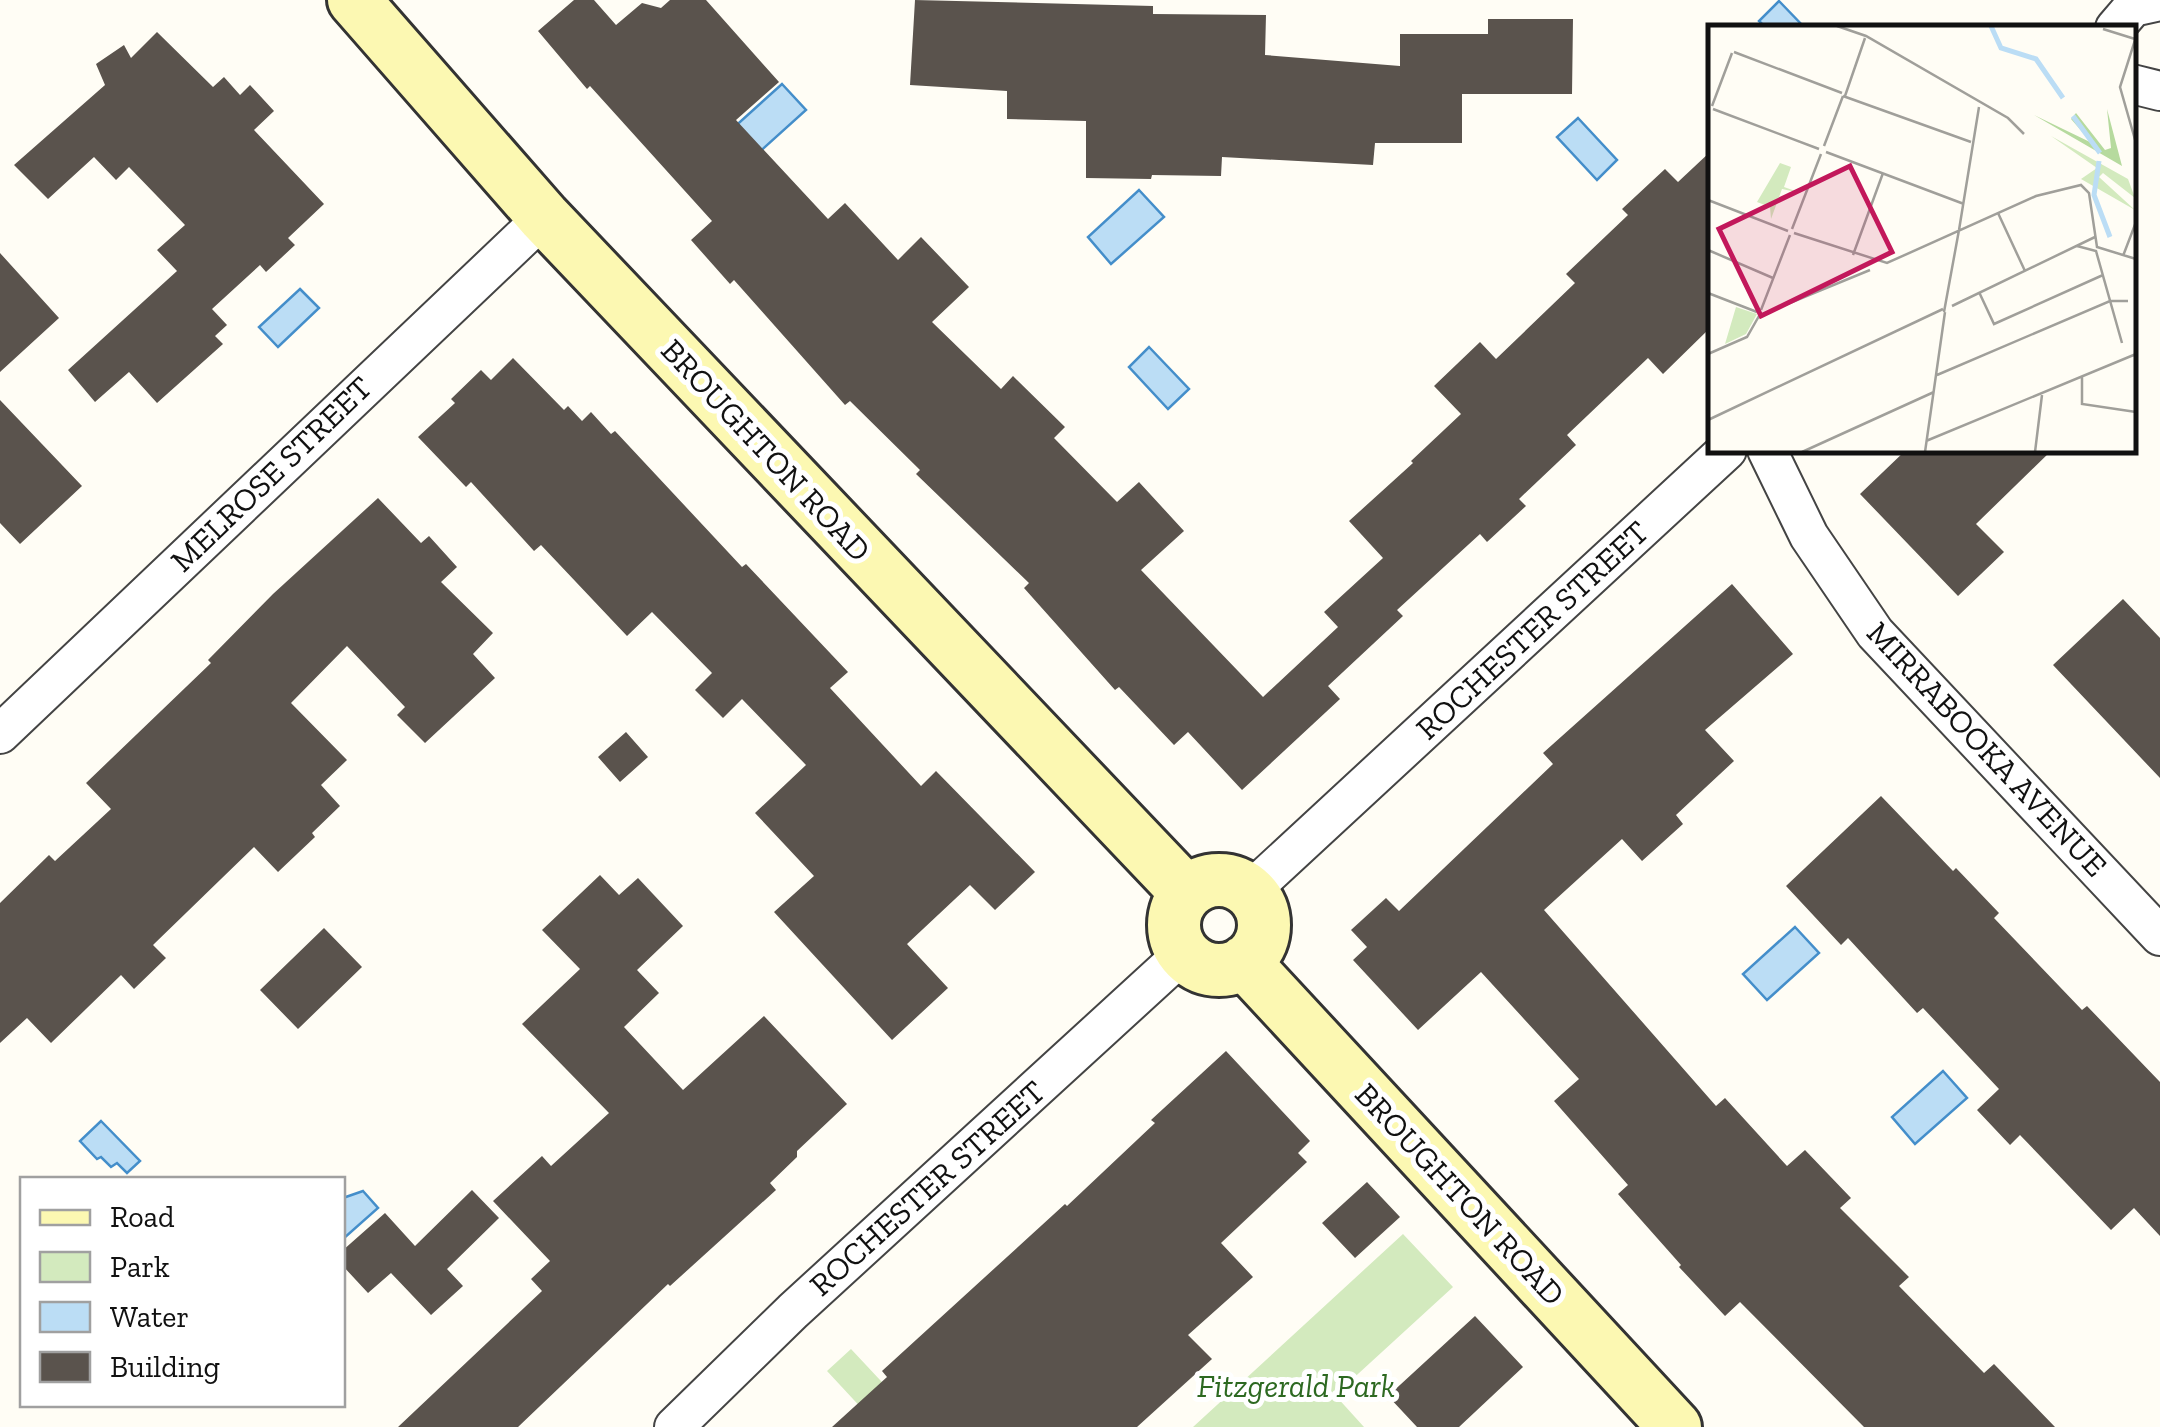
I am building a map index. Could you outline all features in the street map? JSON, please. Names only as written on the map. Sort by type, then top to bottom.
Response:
[{"type":"main road","name":"BROUGHTON ROAD","points":[[354,0],[544,216],[1187,893]]},
{"type":"main road","points":[[1224,880],[1250,892],[1263,915],[1264,928],[1261,942],[1244,962],[1218,970],[1206,968],[1184,953],[1177,942],[1175,916],[1187,893],[1198,885],[1224,880]]},
{"type":"main road","name":"BROUGHTON ROAD","points":[[1244,962],[1675,1427]]},
{"type":"street","points":[[2135,85],[2160,91]]},
{"type":"street","name":"MELROSE STREET","points":[[0,734],[544,216]]},
{"type":"street","name":"ROCHESTER STREET","points":[[1250,892],[1724,452]]},
{"type":"street","name":"MIRRABOOKA AVENUE","points":[[1767,452],[1809,536],[1876,633],[2160,936]]},
{"type":"street","name":"ROCHESTER STREET","points":[[674,1427],[794,1311],[1184,953]]},
{"type":"green space","name":"Fitzgerald Park","points":[[1403,1234],[1453,1287],[1335,1395],[1364,1427],[1193,1427]]},
{"type":"green space","points":[[851,1349],[924,1427],[879,1427],[827,1371]]},
{"type":"water","points":[[1779,1],[1802,25],[1763,25],[1759,21]]},
{"type":"water","points":[[782,84],[806,110],[755,156],[731,130]]},
{"type":"water","points":[[1578,118],[1617,160],[1597,180],[1557,137]]},
{"type":"water","points":[[1139,190],[1164,217],[1111,264],[1088,237]]},
{"type":"water","points":[[300,289],[319,308],[278,347],[259,327]]},
{"type":"water","points":[[1149,347],[1189,389],[1168,409],[1129,367]]},
{"type":"water","points":[[1795,927],[1819,953],[1767,1000],[1743,974]]},
{"type":"water","points":[[1943,1071],[1967,1098],[1915,1144],[1892,1117]]},
{"type":"water","points":[[101,1121],[140,1161],[127,1173],[117,1163],[111,1167],[101,1157],[97,1159],[80,1141]]},
{"type":"water","points":[[363,1191],[378,1208],[345,1237],[345,1197]]},
{"type":"building","points":[[574,0],[594,0],[616,25],[642,3],[661,8],[670,0],[706,0],[779,82],[736,120],[828,219],[845,203],[898,260],[921,237],[969,287],[932,322],[1001,389],[1013,376],[1065,427],[1054,438],[1117,502],[1139,482],[1184,531],[1141,570],[1263,697],[1338,627],[1324,612],[1383,558],[1349,521],[1461,414],[1434,386],[1480,342],[1496,359],[1575,283],[1566,274],[1628,215],[1622,209],[1665,169],[1678,182],[1708,154],[1708,330],[1663,374],[1648,358],[1567,435],[1576,445],[1519,499],[1526,506],[1487,542],[1480,534],[1397,610],[1403,616],[1328,686],[1340,699],[1242,790],[1188,732],[1174,745],[1119,687],[1115,690],[1024,588],[1029,583],[916,474],[920,470],[850,401],[845,405],[734,280],[730,284],[691,240],[712,221],[590,86],[587,89],[538,31]]},
{"type":"building","points":[[915,0],[1153,6],[1153,14],[1266,15],[1265,55],[1400,66],[1400,34],[1488,34],[1488,19],[1573,19],[1572,94],[1462,94],[1462,143],[1375,143],[1373,165],[1222,157],[1221,176],[1086,178],[1086,121],[1007,119],[1007,91],[910,85]]},
{"type":"building","points":[[157,32],[213,87],[224,77],[240,95],[250,85],[274,111],[254,130],[324,204],[288,238],[295,245],[266,272],[260,265],[212,309],[227,325],[215,336],[223,344],[157,403],[129,372],[95,402],[68,370],[177,271],[157,250],[185,225],[129,167],[116,180],[94,157],[48,199],[14,165],[105,85],[96,64],[124,45],[131,58]]},
{"type":"building","points":[[0,253],[59,318],[0,372]]},
{"type":"building","points":[[513,358],[564,410],[568,406],[582,421],[591,412],[611,434],[615,431],[742,567],[746,564],[848,672],[830,688],[921,786],[936,771],[1035,872],[995,910],[970,885],[907,944],[948,988],[892,1040],[774,912],[814,876],[755,813],[806,765],[742,699],[723,718],[695,690],[712,673],[652,612],[627,636],[541,545],[534,551],[471,482],[466,487],[418,437],[455,403],[451,399],[481,370],[491,380]]},
{"type":"building","points":[[0,400],[82,486],[20,544],[0,523]]},
{"type":"building","points":[[1904,452],[2050,452],[1976,524],[2004,552],[1958,596],[1860,494]]},
{"type":"building","points":[[378,498],[421,543],[429,536],[457,567],[441,582],[493,633],[473,654],[495,678],[425,743],[397,715],[405,707],[347,646],[291,703],[347,760],[321,785],[340,806],[312,833],[315,837],[278,872],[254,847],[153,945],[166,958],[134,989],[121,975],[51,1043],[27,1018],[0,1043],[0,903],[49,855],[55,861],[111,809],[86,783],[211,663],[208,660],[273,594]]},
{"type":"building","points":[[1732,584],[1793,654],[1705,730],[1734,761],[1676,815],[1683,824],[1642,861],[1622,839],[1544,910],[1716,1106],[1725,1098],[1787,1166],[1805,1150],[1851,1198],[1840,1208],[1909,1277],[1899,1286],[1984,1373],[1994,1364],[2055,1427],[1864,1427],[1740,1302],[1725,1316],[1679,1267],[1618,1194],[1628,1185],[1554,1101],[1579,1079],[1481,972],[1418,1030],[1353,960],[1367,947],[1351,930],[1386,898],[1399,911],[1553,764],[1543,753]]},
{"type":"building","points":[[2123,599],[2160,638],[2160,778],[2053,665]]},
{"type":"building","points":[[626,732],[648,757],[620,782],[598,757]]},
{"type":"building","points":[[1881,796],[1999,913],[1994,918],[2082,1010],[2087,1006],[2160,1082],[2160,1236],[2134,1208],[2111,1230],[2020,1135],[2010,1145],[1977,1110],[1999,1089],[1923,1008],[1917,1013],[1848,938],[1841,945],[1786,886]]},
{"type":"building","points":[[600,875],[619,895],[638,878],[683,926],[637,970],[659,993],[624,1027],[683,1090],[764,1016],[847,1104],[797,1151],[797,1157],[770,1183],[776,1190],[668,1284],[518,1427],[398,1427],[542,1291],[531,1279],[550,1261],[493,1201],[542,1156],[551,1166],[609,1113],[522,1024],[580,969],[542,930]]},
{"type":"building","points":[[324,928],[362,967],[298,1029],[260,990]]},
{"type":"building","points":[[1226,1051],[1310,1141],[1298,1153],[1307,1162],[1221,1243],[1253,1277],[1188,1335],[1212,1359],[1137,1427],[832,1427],[887,1377],[882,1371],[1067,1206]]},
{"type":"building","points":[[1367,1182],[1400,1217],[1355,1258],[1322,1223]]},
{"type":"building","points":[[472,1190],[499,1218],[447,1269],[463,1286],[431,1315],[391,1273],[368,1293],[345,1268],[345,1248],[385,1213],[415,1246]]},
{"type":"building","points":[[1475,1316],[1523,1367],[1459,1427],[1417,1427],[1388,1396]]}]
